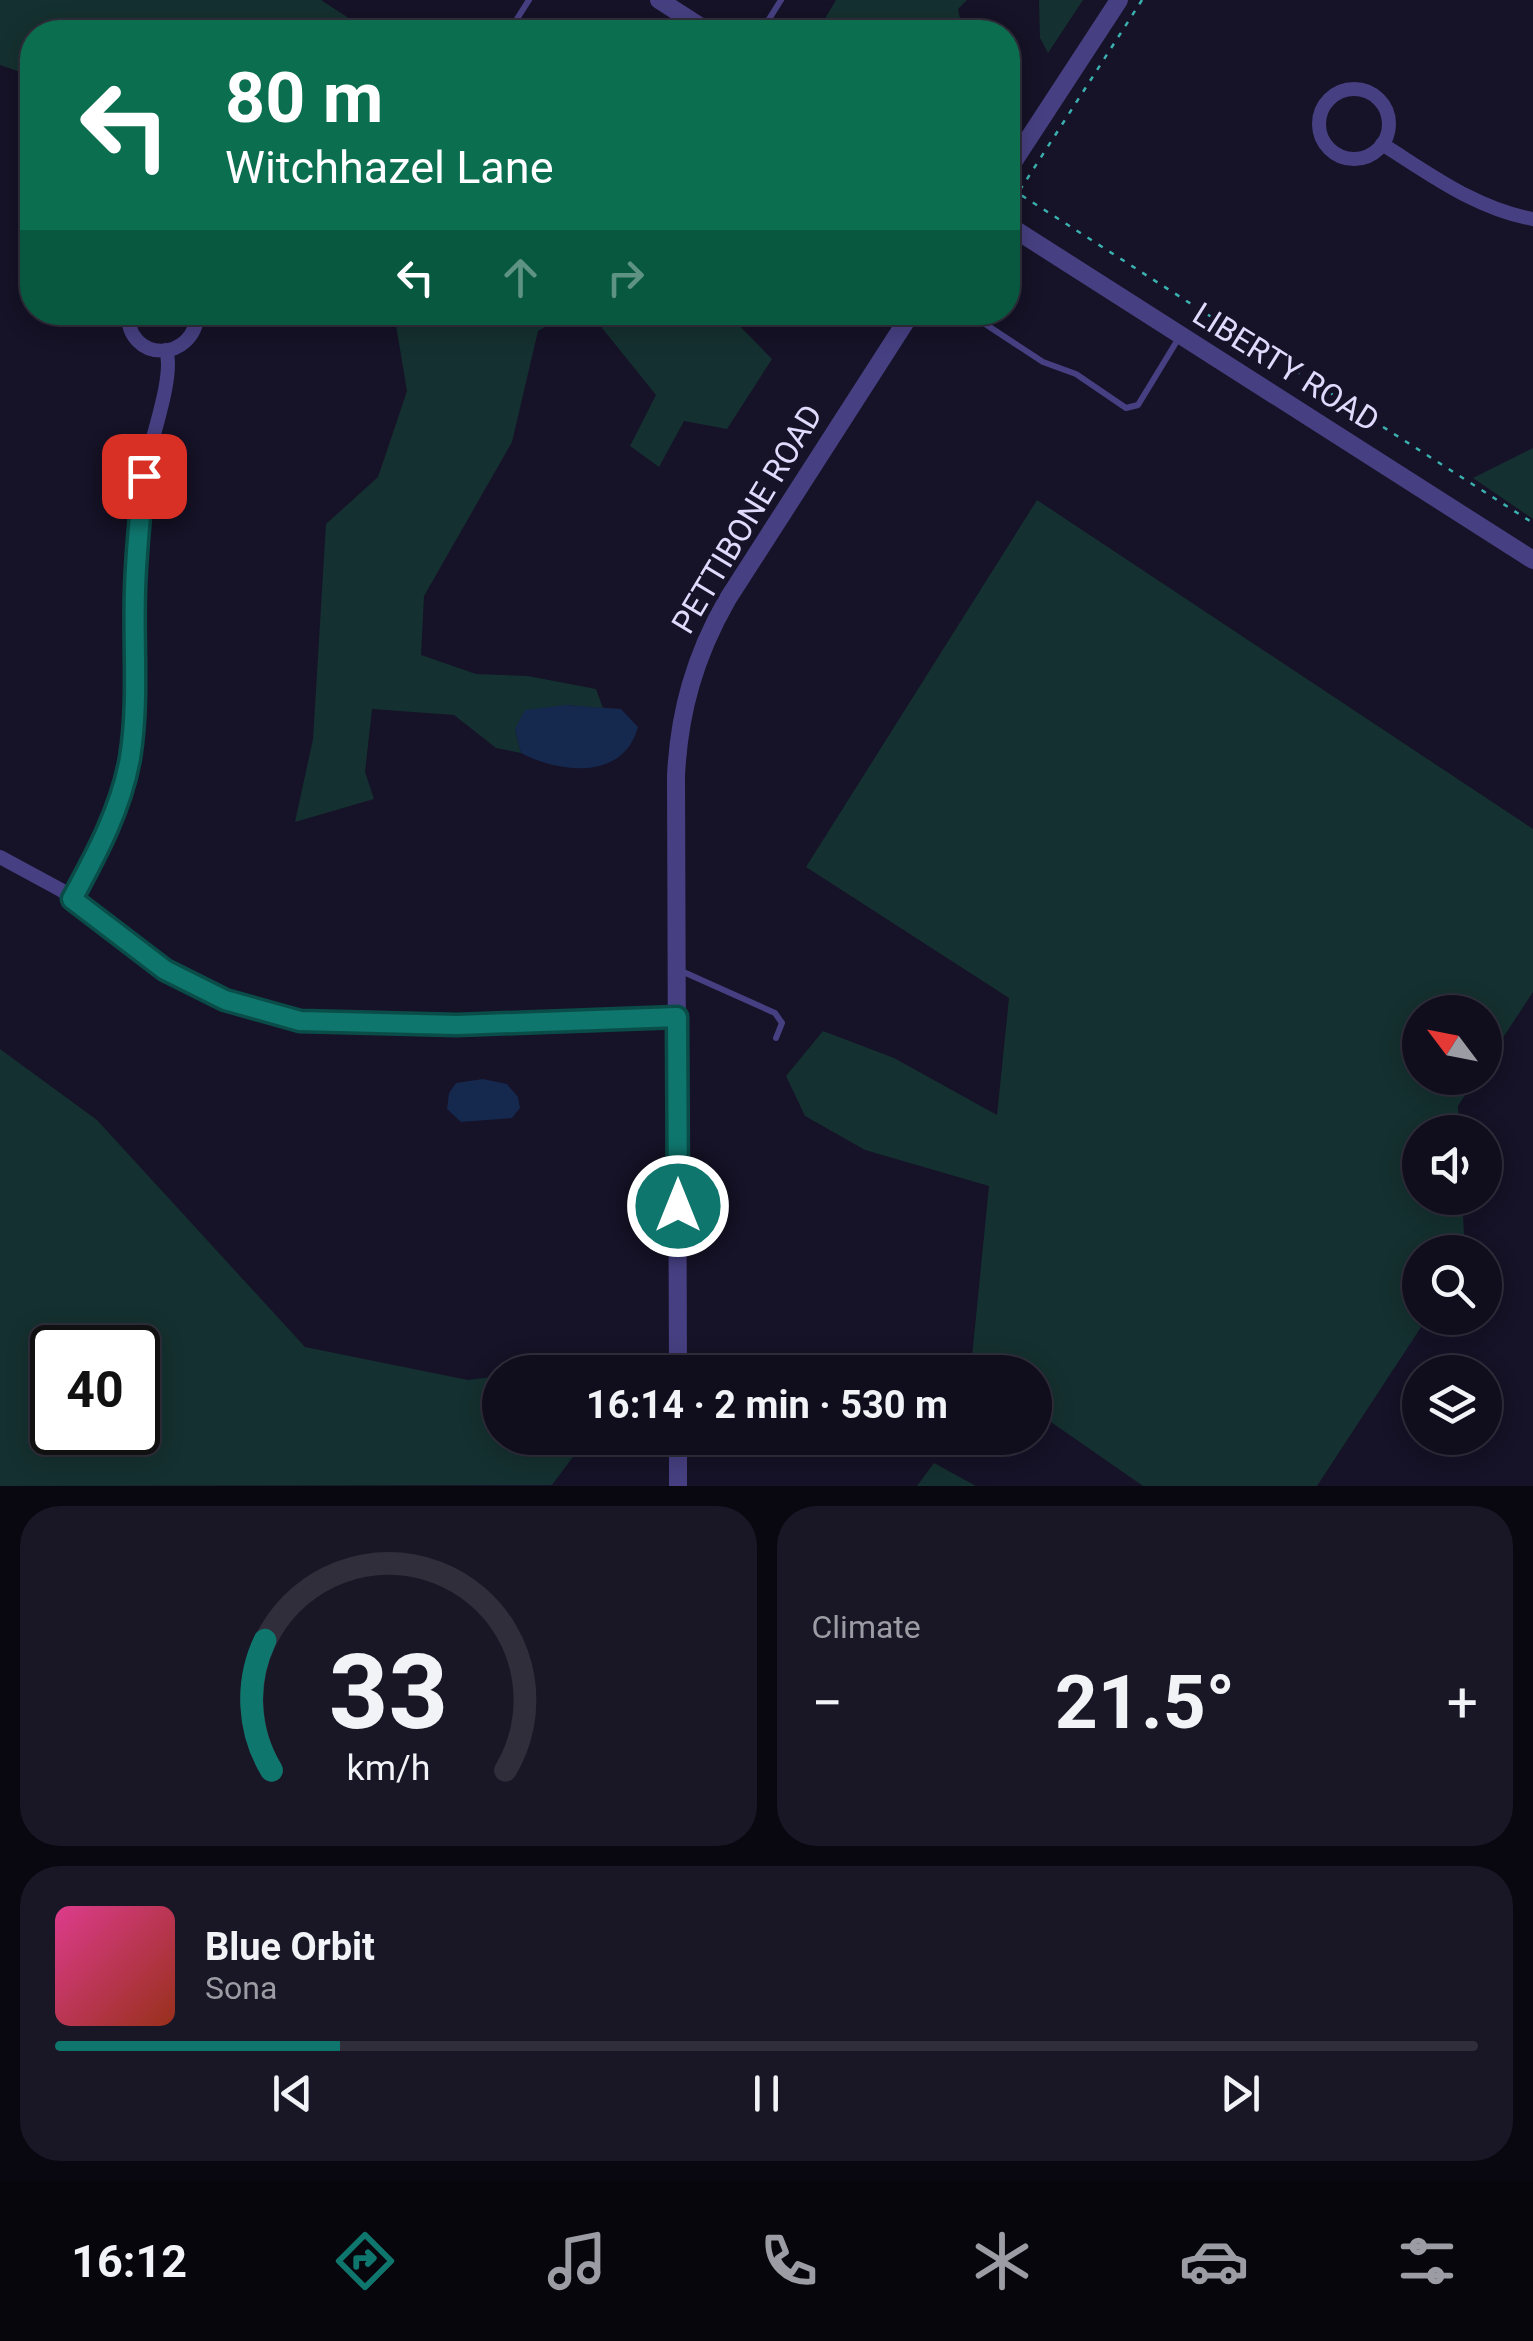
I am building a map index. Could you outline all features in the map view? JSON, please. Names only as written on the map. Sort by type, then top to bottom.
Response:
[{"type":"street","points":[[659,0],[691,20]]},
{"type":"street","points":[[1020,152],[1119,0]]},
{"type":"street","points":[[1351,89],[1372,94],[1386,112],[1387,134],[1382,144],[1363,157],[1340,156],[1323,140],[1319,117],[1330,98],[1351,89]]},
{"type":"street","points":[[1382,144],[1475,201],[1506,214],[1533,219]]},
{"type":"street","name":"LIBERTY ROAD","points":[[1020,233],[1533,560]]},
{"type":"street","points":[[131,325],[141,344],[159,352],[180,348],[194,334],[196,325]]},
{"type":"street","name":"PETTIBONE ROAD","points":[[678,1355],[678,740],[694,667],[707,634],[758,546],[903,325]]},
{"type":"street","points":[[72,899],[100,848],[130,760],[136,682],[136,546],[147,460],[169,373],[166,350]]},
{"type":"street","points":[[0,857],[72,899],[165,970],[225,1000],[300,1021],[457,1025],[677,1017]]},
{"type":"street","points":[[678,1455],[678,1486]]},
{"type":"lane","points":[[987,325],[1043,362],[1076,374],[1126,408],[1138,405],[1181,336]]},
{"type":"lane","points":[[678,969],[775,1013],[782,1023],[776,1038]]},
{"type":"path","points":[[1020,191],[1142,0]]},
{"type":"path","points":[[1020,195],[1533,524]]},
{"type":"green space","points":[[0,0],[321,0],[352,20],[20,20],[20,72],[0,65]]},
{"type":"green space","points":[[836,0],[967,0],[958,9],[960,20],[824,20]]},
{"type":"green space","points":[[1039,0],[1083,0],[1048,53],[1040,38]]},
{"type":"green space","points":[[396,325],[549,325],[538,331],[512,442],[424,596],[421,655],[476,674],[528,676],[596,689],[603,708],[565,705],[515,729],[521,753],[496,748],[454,715],[372,709],[365,772],[374,799],[295,822],[313,739],[326,524],[378,477],[407,391]]},
{"type":"green space","points":[[600,325],[739,325],[772,359],[727,429],[684,421],[659,467],[630,446],[656,395]]},
{"type":"green space","points":[[1533,448],[1533,519],[1473,478]]},
{"type":"green space","points":[[1037,500],[1533,829],[1533,992],[1502,1039],[1502,995],[1402,995],[1402,1095],[1465,1095],[1458,1106],[1458,1115],[1402,1115],[1402,1215],[1463,1215],[1464,1235],[1402,1235],[1402,1335],[1416,1335],[1317,1486],[1143,1486],[1052,1423],[1052,1355],[972,1355],[989,1186],[865,1150],[805,1116],[786,1076],[823,1031],[894,1058],[997,1115],[1009,998],[806,867]]},
{"type":"green space","points":[[0,1049],[97,1120],[305,1347],[468,1380],[482,1378],[482,1455],[574,1455],[552,1485],[0,1486]]},
{"type":"green space","points":[[934,1463],[976,1486],[917,1486]]},
{"type":"water","points":[[565,705],[621,709],[638,727],[631,744],[605,764],[589,768],[554,765],[521,753],[515,729],[525,710]]},
{"type":"water","points":[[483,1079],[507,1084],[518,1097],[520,1108],[512,1118],[461,1122],[447,1109],[449,1093],[456,1083]]},
{"type":"route","points":[[144,476],[136,546],[136,682],[130,760],[100,848],[72,899],[165,970],[225,1000],[300,1021],[457,1025],[677,1017],[678,1206]]}]
